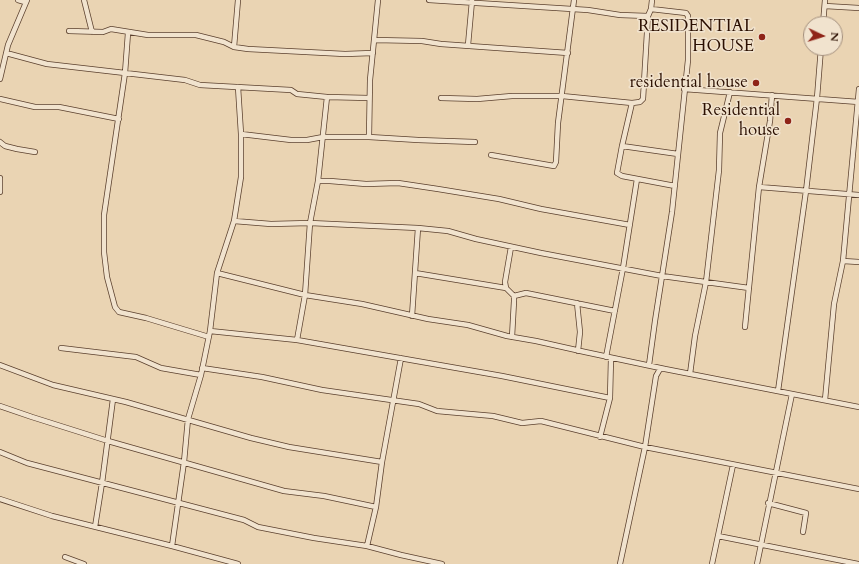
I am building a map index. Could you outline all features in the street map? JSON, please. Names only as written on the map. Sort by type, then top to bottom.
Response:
[{"type":"street","points":[[0,79],[6,53],[26,1],[18,0]]},
{"type":"street","points":[[84,0],[92,32]]},
{"type":"street","points":[[234,47],[238,0]]},
{"type":"street","points":[[368,137],[369,98],[378,0]]},
{"type":"street","points":[[429,0],[472,1],[588,10],[620,15],[648,16]]},
{"type":"street","points":[[491,155],[554,166],[556,162],[558,123],[574,0]]},
{"type":"street","points":[[441,98],[477,99],[512,96],[562,96],[632,103],[640,102],[643,99],[648,16],[651,9],[652,0]]},
{"type":"street","points":[[468,45],[472,1]]},
{"type":"street","points":[[824,16],[825,3],[859,8]]},
{"type":"street","points":[[649,366],[672,212],[688,60],[688,16],[686,13],[651,9]]},
{"type":"street","points":[[69,31],[104,32],[111,30],[148,35],[196,35],[224,42],[234,47],[248,49],[345,54],[373,53]]},
{"type":"street","points":[[128,33],[119,119],[104,214],[104,252],[106,277],[114,307],[119,312],[146,318],[209,337]]},
{"type":"street","points":[[375,40],[422,41],[441,44],[568,53]]},
{"type":"street","points":[[6,53],[47,64],[185,80],[200,85],[291,90],[297,94],[327,97],[369,98]]},
{"type":"street","points":[[778,391],[806,191],[820,56]]},
{"type":"street","points":[[172,546],[184,462],[188,419],[209,337],[217,273],[234,221],[241,177],[241,134],[238,86]]},
{"type":"street","points":[[684,89],[858,102]]},
{"type":"street","points":[[825,400],[834,304],[843,261],[859,89]]},
{"type":"street","points":[[690,374],[695,336],[706,282],[719,170],[720,133],[730,92]]},
{"type":"street","points":[[745,327],[759,187],[769,127],[772,95]]},
{"type":"street","points":[[297,340],[305,294],[310,223],[318,181],[327,97]]},
{"type":"street","points":[[0,99],[35,107],[59,107],[119,119]]},
{"type":"street","points":[[632,103],[617,173],[622,176],[675,186]]},
{"type":"street","points":[[241,134],[291,140],[307,140],[323,137],[368,137],[475,142]]},
{"type":"street","points":[[0,142],[5,146],[35,152]]},
{"type":"street","points":[[622,146],[678,154]]},
{"type":"street","points":[[0,178],[0,192]]},
{"type":"street","points":[[606,357],[623,268],[637,179]]},
{"type":"street","points":[[318,181],[366,184],[398,183],[438,188],[630,225]]},
{"type":"street","points":[[759,187],[859,195]]},
{"type":"street","points":[[234,221],[271,224],[310,223],[418,228],[448,231],[510,247],[662,276],[749,288]]},
{"type":"street","points":[[412,316],[418,228]]},
{"type":"street","points":[[506,288],[506,274],[510,247]]},
{"type":"street","points":[[843,261],[859,262]]},
{"type":"street","points":[[217,273],[305,294],[468,326],[512,337],[649,366],[859,406]]},
{"type":"street","points":[[415,273],[506,288],[514,296],[512,337]]},
{"type":"street","points":[[514,296],[526,293],[615,311]]},
{"type":"street","points":[[577,303],[580,332],[578,351]]},
{"type":"street","points":[[210,331],[297,340],[502,376],[610,398]]},
{"type":"street","points":[[61,348],[136,358],[161,368],[200,375]]},
{"type":"street","points":[[367,546],[376,507],[382,462],[401,358]]},
{"type":"street","points":[[600,437],[610,398],[611,358]]},
{"type":"street","points":[[0,365],[53,385],[188,419],[251,438],[289,447],[382,462]]},
{"type":"street","points":[[202,368],[262,377],[322,390],[419,404],[437,411],[493,416],[522,423],[541,421],[600,437],[645,447],[859,489]]},
{"type":"street","points":[[620,564],[645,447],[656,376],[660,369],[665,369]]},
{"type":"street","points":[[757,564],[768,503],[792,394]]},
{"type":"street","points":[[95,527],[113,399]]},
{"type":"street","points":[[0,406],[108,441],[284,491],[324,496],[376,507]]},
{"type":"street","points":[[0,452],[27,463],[244,520],[258,528],[367,546],[442,564]]},
{"type":"street","points":[[712,564],[733,465]]},
{"type":"street","points":[[0,499],[52,516],[238,564]]},
{"type":"street","points":[[768,503],[806,513],[803,532]]},
{"type":"street","points":[[718,536],[858,564]]},
{"type":"street","points":[[65,557],[84,564]]},
{"type":"place","name":"RESIDENTIAL HOUSE","points":[[762,37]]},
{"type":"place","name":"residential house","points":[[756,83]]},
{"type":"place","name":"Residential house","points":[[788,121]]}]
